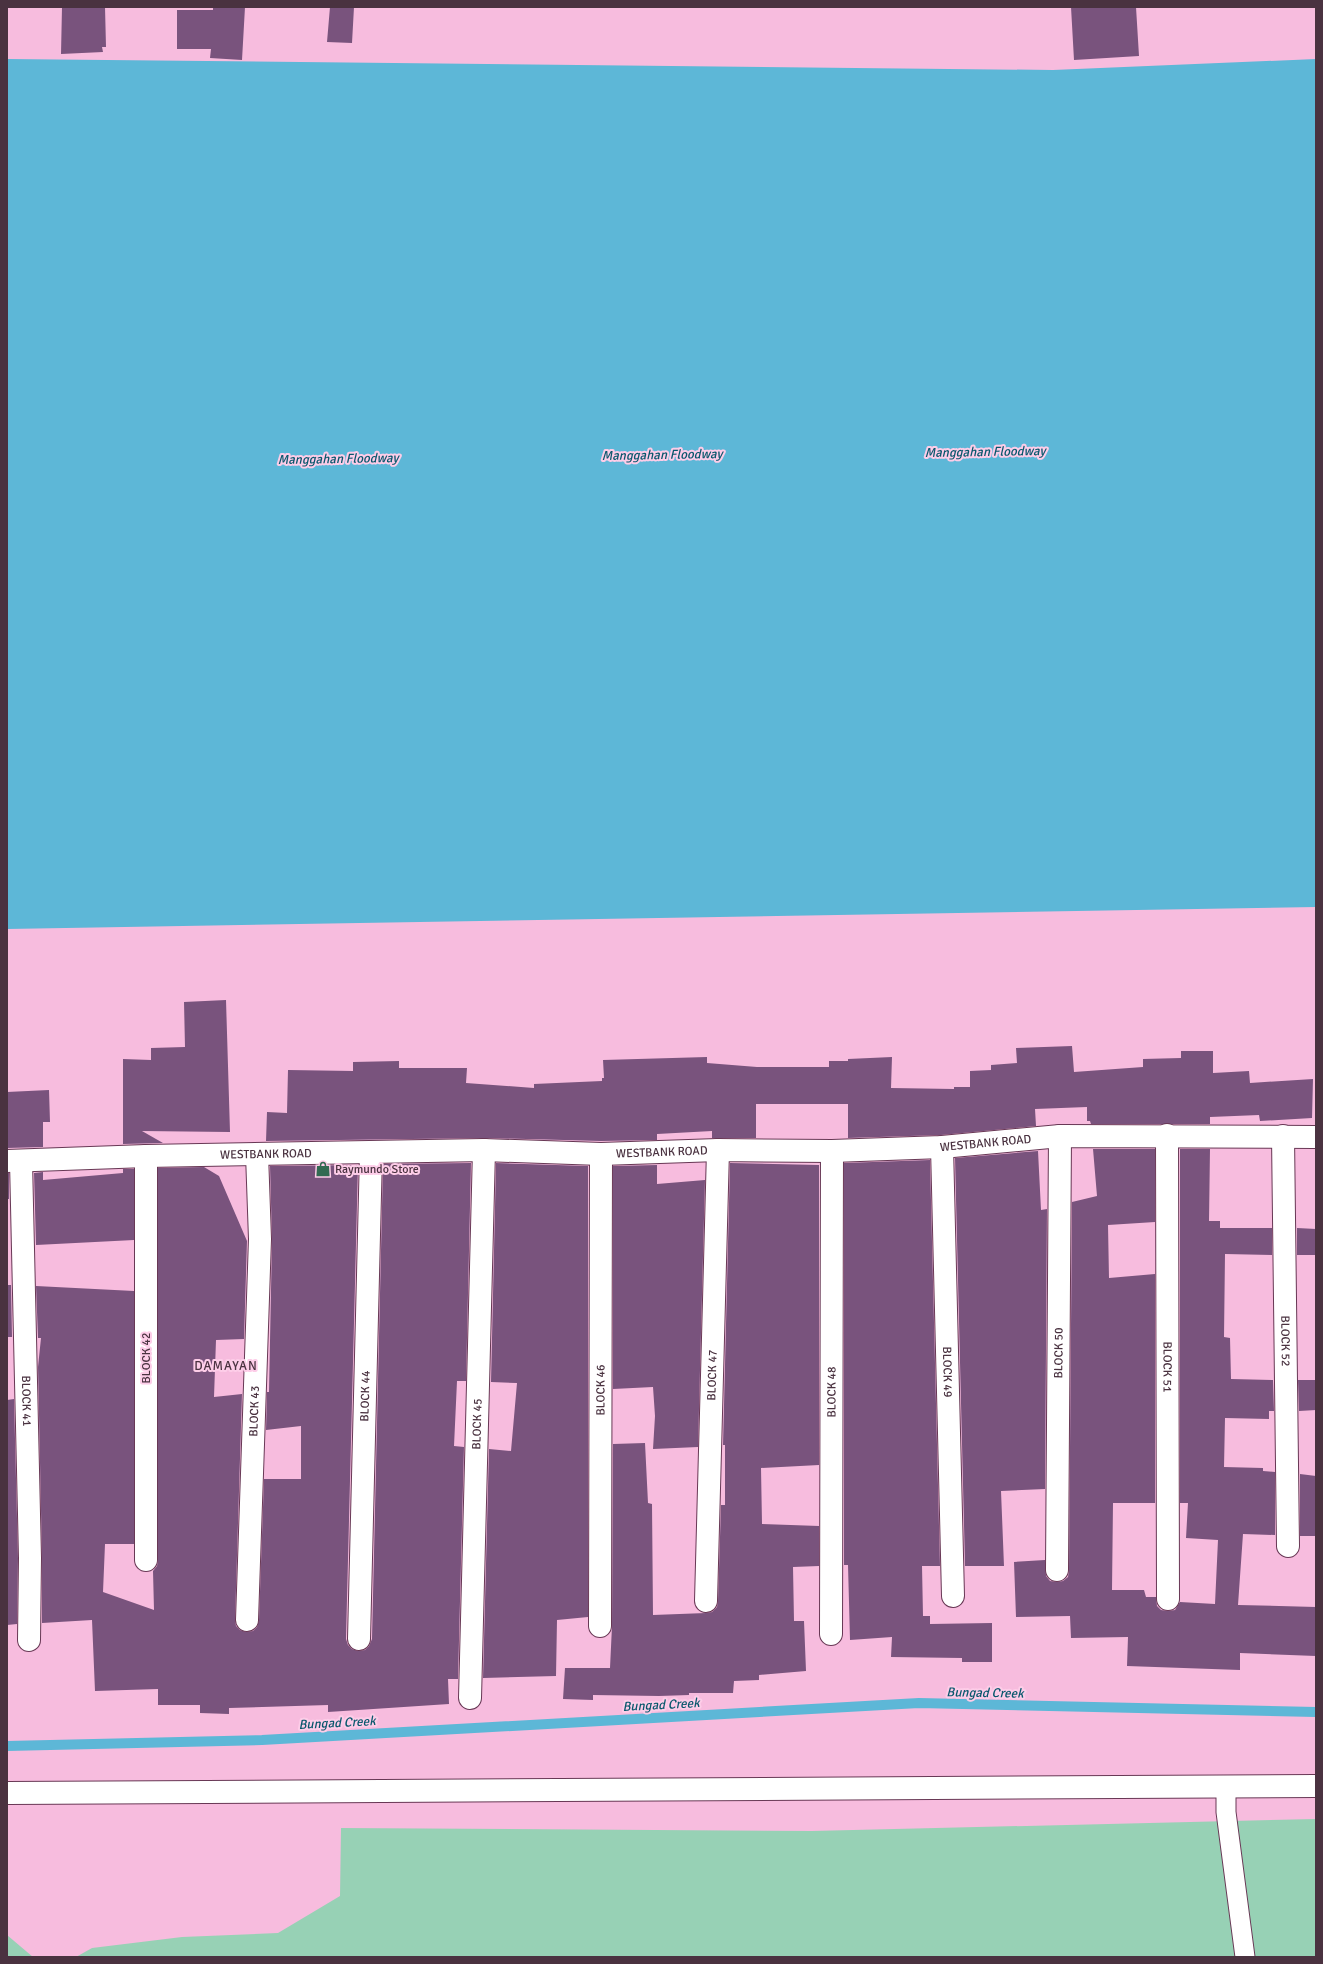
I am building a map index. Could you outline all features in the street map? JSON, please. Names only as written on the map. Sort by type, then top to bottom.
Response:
[{"type":"street","name":"WESTBANK ROAD","points":[[14,1161],[146,1156],[371,1154],[484,1150],[601,1154],[718,1150],[832,1151],[942,1147],[1060,1136],[1167,1135],[1316,1137]]},
{"type":"street","name":"BLOCK 51","points":[[1167,1135],[1168,1599]]},
{"type":"street","name":"BLOCK 50","points":[[1057,1570],[1060,1136]]},
{"type":"street","name":"BLOCK 52","points":[[1283,1136],[1288,1546]]},
{"type":"street","name":"BLOCK 49","points":[[942,1147],[953,1596]]},
{"type":"street","name":"BLOCK 45","points":[[470,1698],[484,1150]]},
{"type":"street","name":"BLOCK 47","points":[[706,1601],[718,1150]]},
{"type":"street","name":"BLOCK 48","points":[[831,1634],[832,1151]]},
{"type":"street","name":"BLOCK 43","points":[[247,1620],[260,1239],[257,1154]]},
{"type":"street","name":"BLOCK 44","points":[[359,1639],[371,1154]]},
{"type":"street","name":"BLOCK 46","points":[[600,1626],[601,1154]]},
{"type":"street","name":"BLOCK 42","points":[[146,1156],[146,1560]]},
{"type":"street","name":"BLOCK 41","points":[[14,1161],[30,1550],[29,1640]]},
{"type":"street","points":[[7,1793],[1316,1786]]},
{"type":"lane","points":[[1226,1787],[1226,1812],[1245,1957]]},
{"type":"green space","points":[[1316,1819],[1316,1957],[76,1957],[92,1948],[182,1937],[278,1933],[340,1896],[341,1828],[812,1831]]},
{"type":"green space","points":[[7,1935],[33,1957],[7,1957]]},
{"type":"water","name":"Manggahan Floodway","points":[[7,59],[1053,70],[1316,59],[1316,907],[7,929]]},
{"type":"building","points":[[62,7],[105,7],[106,47],[102,47],[103,52],[61,54]]},
{"type":"building","points":[[213,7],[245,7],[242,60],[210,58],[211,49],[177,49],[177,10],[213,10]]},
{"type":"building","points":[[330,7],[354,7],[352,43],[327,42]]},
{"type":"building","points":[[1071,7],[1136,7],[1139,56],[1074,60]]},
{"type":"building","points":[[226,1000],[230,1132],[142,1131],[163,1143],[123,1144],[123,1059],[151,1060],[151,1048],[185,1047],[184,1002]]},
{"type":"building","points":[[1072,1046],[1074,1072],[1143,1067],[1143,1059],[1181,1058],[1181,1051],[1213,1051],[1213,1073],[1249,1071],[1250,1083],[1313,1079],[1312,1118],[1260,1121],[1259,1115],[1210,1117],[1210,1124],[1091,1124],[1090,1121],[1087,1121],[1087,1107],[1035,1109],[1036,1126],[941,1135],[848,1138],[848,1104],[756,1104],[756,1138],[712,1138],[712,1131],[657,1134],[657,1140],[601,1141],[484,1138],[266,1141],[267,1112],[287,1113],[288,1070],[353,1071],[353,1062],[399,1061],[399,1068],[467,1068],[466,1083],[534,1088],[534,1084],[602,1081],[602,1078],[604,1078],[603,1060],[707,1057],[707,1063],[757,1067],[829,1067],[829,1061],[848,1061],[848,1059],[892,1057],[891,1088],[954,1089],[954,1087],[970,1087],[970,1071],[991,1070],[991,1065],[1017,1063],[1016,1048]]},
{"type":"building","points":[[49,1090],[50,1122],[43,1122],[43,1147],[7,1148],[7,1092]]},
{"type":"building","points":[[1093,1149],[1155,1149],[1155,1222],[1108,1225],[1109,1278],[1155,1274],[1155,1503],[1113,1503],[1112,1590],[1144,1590],[1146,1597],[1156,1597],[1157,1606],[1161,1610],[1168,1611],[1175,1610],[1180,1602],[1215,1604],[1218,1540],[1186,1538],[1188,1503],[1180,1503],[1180,1149],[1210,1149],[1209,1221],[1220,1221],[1220,1228],[1272,1228],[1272,1255],[1225,1254],[1224,1337],[1230,1338],[1231,1379],[1273,1380],[1274,1411],[1269,1411],[1269,1419],[1225,1418],[1224,1467],[1263,1468],[1263,1471],[1275,1472],[1275,1535],[1243,1534],[1238,1605],[1316,1607],[1316,1656],[1240,1653],[1240,1670],[1127,1666],[1128,1637],[1071,1638],[1070,1616],[1016,1617],[1014,1562],[1045,1560],[1046,1576],[1050,1581],[1063,1581],[1068,1577],[1072,1202],[1097,1196]]},
{"type":"building","points":[[1038,1151],[1041,1210],[1047,1209],[1045,1489],[1001,1491],[1004,1566],[965,1566],[955,1158]]},
{"type":"building","points":[[930,1160],[940,1566],[922,1566],[923,1616],[930,1616],[930,1624],[992,1623],[992,1662],[962,1662],[962,1658],[891,1657],[892,1637],[850,1640],[848,1565],[844,1565],[844,1163]]},
{"type":"building","points":[[471,1163],[466,1381],[457,1381],[454,1446],[464,1447],[458,1679],[448,1679],[449,1704],[328,1712],[328,1705],[229,1708],[229,1714],[200,1713],[200,1705],[158,1705],[158,1689],[95,1691],[92,1620],[42,1623],[38,1367],[41,1338],[38,1338],[36,1286],[134,1291],[134,1544],[105,1544],[103,1592],[154,1610],[153,1571],[157,1566],[158,1560],[158,1168],[204,1167],[219,1176],[247,1241],[244,1339],[216,1340],[214,1397],[242,1394],[235,1620],[236,1626],[240,1630],[246,1632],[253,1631],[257,1627],[259,1620],[264,1479],[301,1479],[301,1426],[266,1430],[267,1392],[269,1392],[272,1239],[270,1166],[358,1165],[346,1639],[348,1645],[352,1649],[358,1651],[365,1650],[369,1646],[372,1639],[383,1164]]},
{"type":"building","points":[[496,1163],[588,1166],[588,1617],[557,1620],[556,1676],[483,1678],[489,1449],[511,1451],[517,1383],[491,1382]]},
{"type":"building","points":[[730,1163],[819,1165],[819,1465],[761,1468],[762,1524],[819,1526],[819,1566],[793,1567],[794,1621],[804,1621],[806,1671],[759,1675],[759,1680],[734,1681],[733,1693],[689,1693],[689,1695],[659,1696],[593,1695],[593,1700],[563,1699],[565,1668],[610,1668],[612,1626],[613,1444],[645,1443],[648,1503],[652,1504],[653,1615],[706,1613],[712,1612],[717,1607],[721,1505],[725,1505],[725,1445],[723,1445]]},
{"type":"building","points":[[657,1165],[657,1184],[705,1180],[698,1447],[653,1449],[655,1416],[653,1387],[613,1389],[613,1166]]},
{"type":"building","points":[[123,1169],[134,1169],[134,1240],[36,1245],[34,1173],[43,1172],[43,1180],[123,1173]]},
{"type":"building","points":[[7,1173],[9,1173],[9,1199],[7,1199]]},
{"type":"building","points":[[1297,1228],[1316,1229],[1316,1255],[1297,1255]]},
{"type":"building","points":[[7,1285],[11,1285],[12,1337],[7,1337]]},
{"type":"building","points":[[1298,1380],[1316,1380],[1316,1410],[1299,1411]]},
{"type":"building","points":[[14,1399],[18,1558],[17,1624],[7,1625],[7,1400]]},
{"type":"building","points":[[1300,1474],[1316,1476],[1316,1536],[1300,1536]]},
{"type":"waterway","name":"Bungad Creek","points":[[7,1746],[262,1740],[919,1703],[1316,1712]]},
{"type":"place","name":"Raymundo Store","points":[[323,1169]]},
{"type":"district","name":"DAMAYAN","points":[[226,1365]]}]
